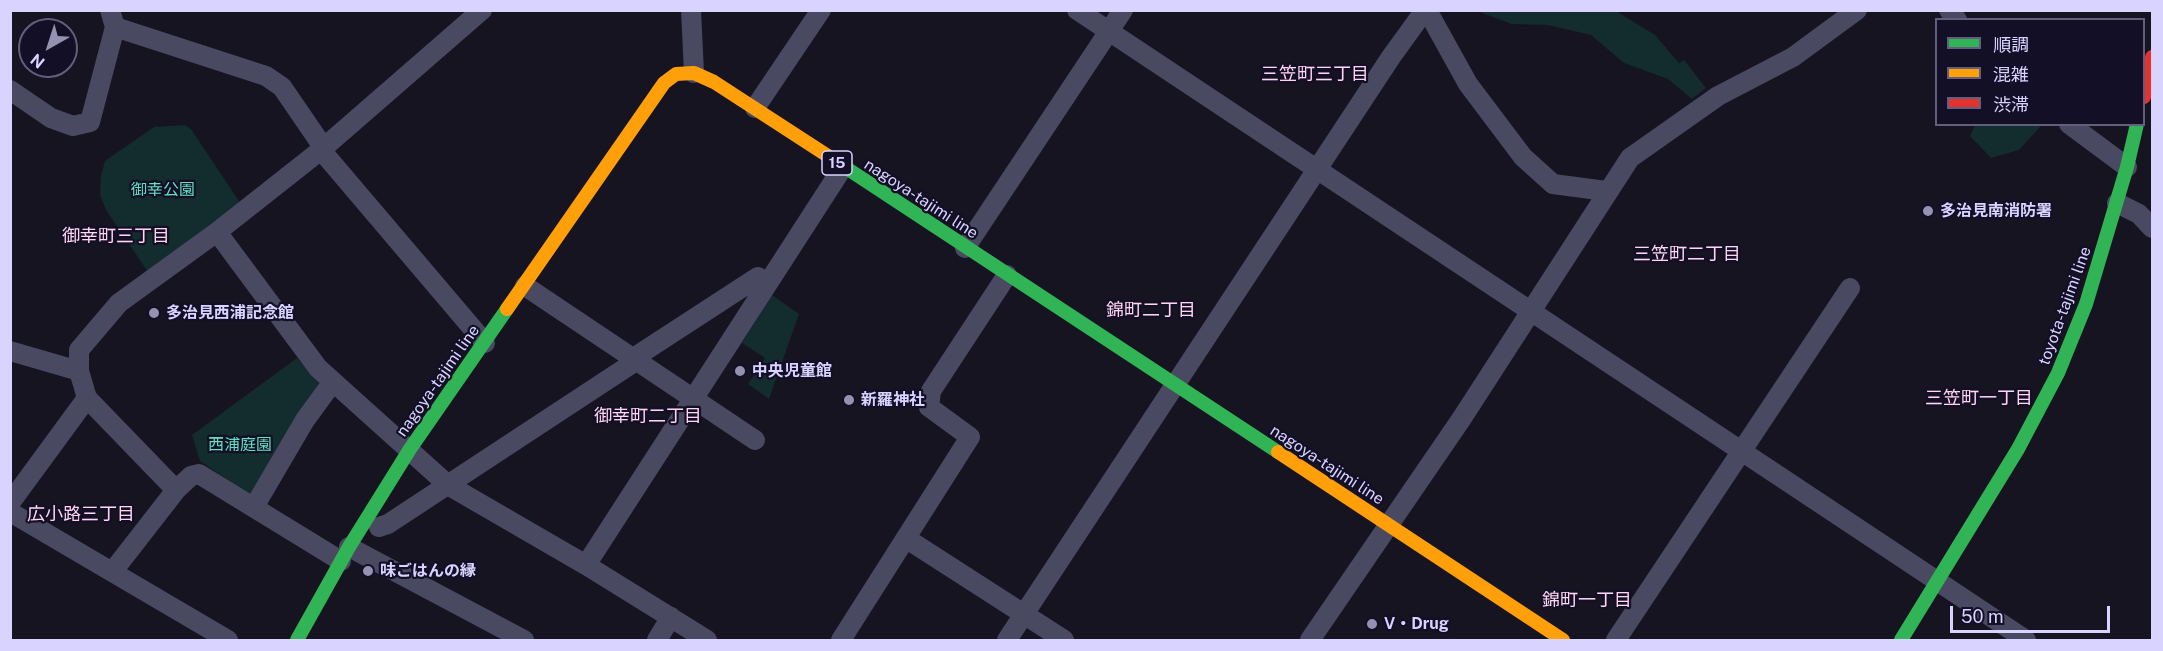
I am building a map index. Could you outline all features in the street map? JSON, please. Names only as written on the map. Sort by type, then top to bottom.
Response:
[{"type":"main road","points":[[2145,92],[2152,57]]},
{"type":"main road","name":"nagoya-tajimi line","points":[[297,640],[345,554],[410,449],[664,83],[676,74],[694,73],[714,82],[755,108],[1563,640]]},
{"type":"main road","name":"toyota-tajimi line","points":[[1901,640],[1939,582],[2018,449],[2058,373],[2086,304],[2117,203],[2137,126]]},
{"type":"street","points":[[176,490],[87,398],[79,371],[79,350],[119,303],[217,232],[321,150],[483,10]]},
{"type":"street","points":[[691,10],[694,73]]},
{"type":"street","points":[[755,108],[821,10]]},
{"type":"street","points":[[1077,10],[2026,640]]},
{"type":"street","points":[[965,248],[1123,10]]},
{"type":"street","points":[[1007,640],[1391,57],[1426,10],[1468,84],[1523,157],[1553,184],[1606,191]]},
{"type":"street","points":[[1310,640],[1461,418],[1606,191],[1630,158],[1718,96],[1793,57],[1857,10]]},
{"type":"street","points":[[10,90],[51,118],[73,126],[90,122],[112,19],[266,76],[282,87],[319,141],[321,150],[485,343]]},
{"type":"street","points":[[2072,126],[2127,167]]},
{"type":"street","points":[[586,565],[843,167]]},
{"type":"street","points":[[2117,203],[2139,214],[2152,228]]},
{"type":"street","points":[[217,232],[318,368],[448,485],[586,565],[707,640]]},
{"type":"street","points":[[841,640],[970,437],[929,407],[931,391],[1006,275]]},
{"type":"street","points":[[379,527],[448,485],[758,277]]},
{"type":"street","points":[[525,286],[755,440]]},
{"type":"street","points":[[1616,640],[1743,453],[1850,288]]},
{"type":"street","points":[[10,351],[79,371]]},
{"type":"street","points":[[254,507],[305,420],[333,383]]},
{"type":"street","points":[[10,503],[87,398]]},
{"type":"street","points":[[112,571],[176,490],[191,476],[199,474],[254,507],[345,554],[524,640]]},
{"type":"street","points":[[10,512],[228,640]]},
{"type":"street","points":[[907,539],[1064,640]]},
{"type":"street","points":[[657,640],[671,617]]},
{"type":"green space","points":[[1477,11],[1616,11],[1655,35],[1679,63],[1684,60],[1706,88],[1692,99],[1668,79],[1624,63],[1591,35],[1548,25],[1512,24]]},
{"type":"green space","name":"御幸公園","points":[[185,125],[191,129],[241,204],[148,272],[106,210],[100,195],[101,175],[105,161],[154,127]]},
{"type":"green space","points":[[1975,126],[2040,127],[2019,150],[1991,158],[1970,136]]},
{"type":"green space","points":[[772,295],[799,314],[769,399],[748,384],[765,358],[742,343]]},
{"type":"green space","name":"西浦庭園","points":[[297,358],[321,385],[251,496],[200,461],[192,435]]},
{"type":"traffic: fast","points":[[1901,640],[2018,449],[2058,373],[2086,304],[2127,167],[2137,126]]},
{"type":"traffic: fast","points":[[828,156],[1278,452]]},
{"type":"traffic: fast","points":[[297,640],[349,547],[410,449],[507,309]]},
{"type":"traffic: slow","points":[[507,309],[664,83],[676,74],[694,73],[714,82],[828,156]]},
{"type":"traffic: slow","points":[[1278,452],[1563,640]]},
{"type":"traffic: jam","points":[[2145,92],[2152,57]]},
{"type":"place","name":"多治見南消防署","points":[[1928,211]]},
{"type":"place","name":"多治見西浦記念館","points":[[154,313]]},
{"type":"place","name":"中央児童館","points":[[740,371]]},
{"type":"place","name":"新羅神社","points":[[849,400]]},
{"type":"place","name":"味ごはんの縁","points":[[368,571]]},
{"type":"place","name":"V・Drug","points":[[1372,624]]},
{"type":"district","name":"三笠町三丁目","points":[[1315,74]]},
{"type":"district","name":"御幸町三丁目","points":[[116,236]]},
{"type":"district","name":"三笠町二丁目","points":[[1687,254]]},
{"type":"district","name":"錦町二丁目","points":[[1151,310]]},
{"type":"district","name":"三笠町一丁目","points":[[1979,398]]},
{"type":"district","name":"御幸町二丁目","points":[[648,416]]},
{"type":"district","name":"広小路三丁目","points":[[81,514]]},
{"type":"district","name":"錦町一丁目","points":[[1587,600]]}]
